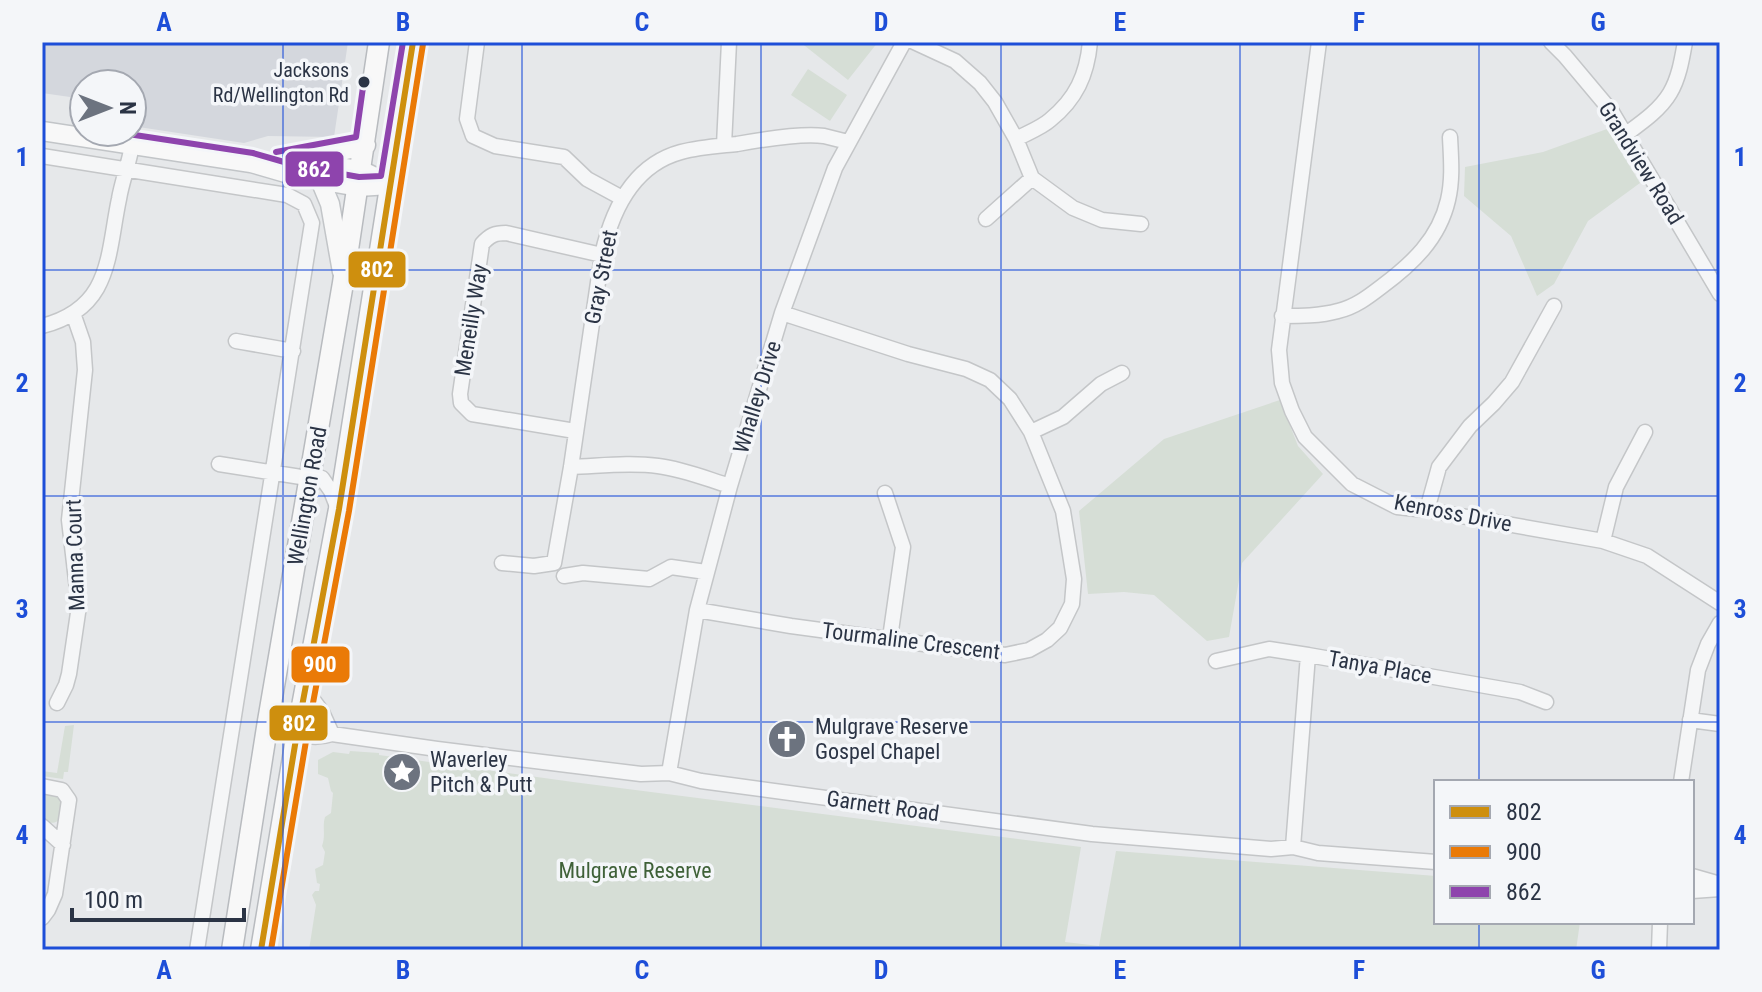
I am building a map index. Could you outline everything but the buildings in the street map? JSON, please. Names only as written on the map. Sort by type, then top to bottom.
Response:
[{"type":"highway","name":"Wellington Road","points":[[232,950],[360,179],[379,42]]},
{"type":"highway","name":"Wellington Road","points":[[261,950],[339,509],[413,42]]},
{"type":"highway","points":[[289,161],[365,145]]},
{"type":"highway","points":[[289,597],[321,604]]},
{"type":"main road","points":[[42,131],[68,135]]},
{"type":"main road","points":[[148,148],[251,163],[320,180],[360,179]]},
{"type":"main road","points":[[251,163],[289,161],[390,185]]},
{"type":"main road","points":[[320,180],[330,204],[343,283]]},
{"type":"street","points":[[477,42],[467,119],[473,136],[495,146],[564,157],[587,179],[622,198]]},
{"type":"street","points":[[728,145],[725,120],[729,42]]},
{"type":"street","name":"Whalley Drive","points":[[669,773],[706,572],[782,313],[845,147],[904,42]]},
{"type":"street","points":[[914,42],[955,61],[980,83],[1016,139],[1032,178],[1073,208],[1102,220],[1141,224]]},
{"type":"street","points":[[1016,139],[1049,122],[1073,95],[1084,78],[1090,42]]},
{"type":"street","name":"Kenross Drive","points":[[1319,42],[1279,350],[1282,383],[1305,437],[1352,484],[1397,507],[1603,541],[1647,556],[1720,603]]},
{"type":"street","name":"Grandview Road","points":[[1551,42],[1599,95],[1626,134],[1720,294]]},
{"type":"street","points":[[1626,134],[1649,117],[1670,94],[1685,42]]},
{"type":"street","name":"Gray Street","points":[[502,563],[534,566],[554,563],[607,230],[630,186],[658,162],[678,153],[820,136],[845,147]]},
{"type":"street","points":[[1282,316],[1317,315],[1360,303],[1425,249],[1448,200],[1452,173],[1450,137]]},
{"type":"street","points":[[42,326],[70,315],[90,297],[104,275],[126,148]]},
{"type":"street","points":[[42,156],[123,169]]},
{"type":"street","name":"Wellington Road","points":[[123,169],[287,195],[299,200],[307,209],[312,223],[197,950]]},
{"type":"street","points":[[986,219],[1032,178]]},
{"type":"street","name":"Meneilly Way","points":[[575,431],[472,414],[461,403],[482,244],[488,236],[506,233],[602,255]]},
{"type":"street","points":[[1427,510],[1439,467],[1470,426],[1512,382],[1554,306]]},
{"type":"street","name":"Tourmaline Crescent","points":[[697,610],[1005,655],[1029,650],[1047,640],[1060,628],[1072,604],[1074,579],[1063,511],[1031,432],[1010,399],[990,380],[966,369],[908,354],[782,313]]},
{"type":"street","name":"Manna Court","points":[[57,703],[69,674],[79,606],[69,520],[84,355],[82,336],[70,315]]},
{"type":"street","points":[[236,341],[293,351]]},
{"type":"street","points":[[1031,432],[1063,417],[1101,384],[1122,373]]},
{"type":"street","points":[[1603,541],[1616,487],[1645,432]]},
{"type":"street","points":[[219,464],[322,478],[339,509]]},
{"type":"street","points":[[571,467],[659,466],[730,486]]},
{"type":"street","points":[[885,493],[903,547],[890,638]]},
{"type":"street","points":[[564,576],[583,573],[649,579],[671,567],[706,572]]},
{"type":"street","points":[[1681,780],[1698,670],[1720,623]]},
{"type":"street","points":[[1216,661],[1269,649],[1308,655]]},
{"type":"street","name":"Tanya Place","points":[[1293,847],[1308,655],[1520,692],[1546,702]]},
{"type":"street","points":[[305,689],[322,712],[332,734]]},
{"type":"street","points":[[1690,720],[1720,724]]},
{"type":"street","name":"Garnett Road","points":[[268,721],[319,738],[332,734],[641,774],[669,773],[701,781],[1092,834],[1271,849],[1293,847],[1318,853],[1434,862]]},
{"type":"street","points":[[42,786],[62,790],[68,797],[55,894],[42,918]]},
{"type":"street","points":[[42,826],[63,845]]},
{"type":"street","points":[[1694,877],[1720,886]]},
{"type":"street","points":[[1694,891],[1720,886]]},
{"type":"street","points":[[1659,950],[1662,924]]},
{"type":"shaded area","points":[[42,42],[348,42],[334,137],[268,136],[244,143],[148,128],[148,68],[68,68],[68,97],[42,93]]},
{"type":"green space","points":[[800,42],[878,42],[848,80]]},
{"type":"green space","points":[[808,69],[847,95],[830,121],[791,95]]},
{"type":"green space","points":[[1607,129],[1640,183],[1588,221],[1554,284],[1537,296],[1511,236],[1464,196],[1465,167],[1543,152]]},
{"type":"green space","points":[[1280,400],[1298,446],[1323,474],[1242,563],[1229,637],[1207,641],[1154,595],[1124,592],[1088,594],[1079,511],[1164,439]]},
{"type":"green space","points":[[74,725],[68,772],[64,772],[63,779],[42,776],[42,771],[57,773],[65,726]]},
{"type":"green space","name":"Mulgrave Reserve","points":[[350,751],[379,753],[573,782],[1081,847],[1065,942],[1099,946],[1116,851],[1434,876],[1434,924],[1580,924],[1576,950],[309,950],[316,905],[312,895],[319,891],[320,884],[317,883],[315,869],[323,865],[324,821],[331,813],[333,793],[328,778],[318,774],[318,760],[333,752],[349,754]]},
{"type":"green space","points":[[42,792],[60,796],[63,805],[58,821],[49,822],[42,816]]},
{"type":"transit line","name":"862","points":[[148,137],[253,153],[298,166],[359,177],[381,176],[403,42]]},
{"type":"transit line","name":"802","points":[[261,950],[339,509],[413,42]]},
{"type":"transit line","name":"900","points":[[271,950],[349,511],[423,44]]},
{"type":"transit line","name":"862","points":[[276,152],[356,137],[364,80]]},
{"type":"place","name":"Jacksons Rd/Wellington Rd","points":[[364,82]]},
{"type":"place","name":"Mulgrave Reserve Gospel Chapel","points":[[787,739]]},
{"type":"place","name":"Waverley Pitch & Putt","points":[[402,772]]}]
